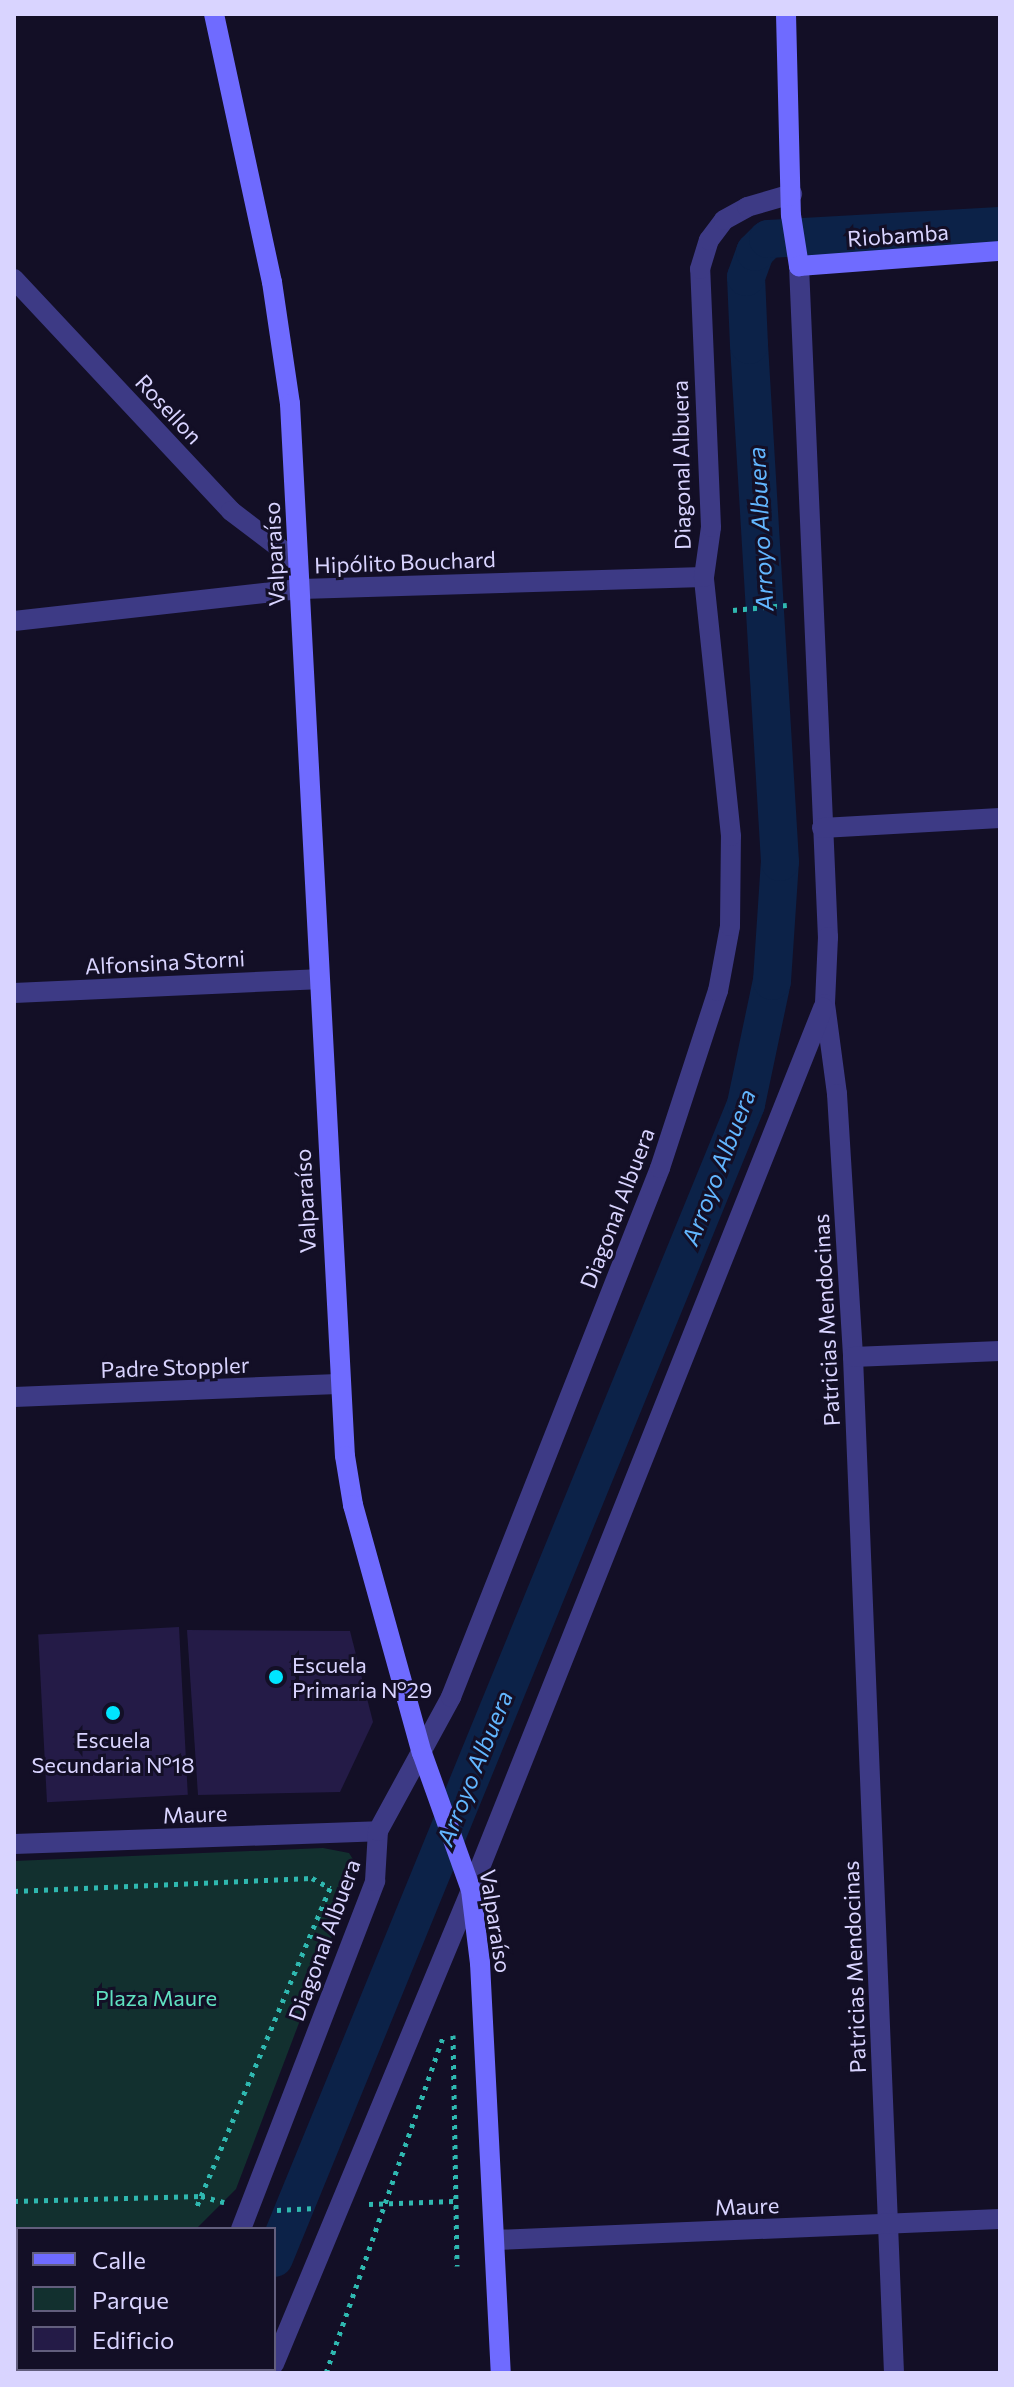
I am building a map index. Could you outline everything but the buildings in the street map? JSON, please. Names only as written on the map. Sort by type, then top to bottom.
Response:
[{"type":"street","name":"Valparaíso","points":[[214,14],[283,346],[301,589],[338,1384],[353,1505],[436,1799],[471,1890],[480,1963],[501,2373]]},
{"type":"street","points":[[786,14],[791,215],[797,258]]},
{"type":"street","name":"Diagonal Albuera","points":[[243,2227],[257,2210],[375,1881],[378,1831],[451,1697],[660,1168],[718,991],[730,926],[731,836],[704,577],[711,527],[700,269],[709,240],[724,220],[747,207],[792,194]]},
{"type":"street","name":"Riobamba","points":[[797,258],[1000,251]]},
{"type":"street","name":"Patricias Mendocinas","points":[[797,258],[828,937],[825,1004],[837,1094],[853,1357],[894,2373]]},
{"type":"street","name":"Rosellon","points":[[14,279],[231,511],[298,562]]},
{"type":"street","name":"Hipólito Bouchard","points":[[14,621],[301,589],[704,577]]},
{"type":"street","points":[[822,828],[1000,818]]},
{"type":"street","name":"Alfonsina Storni","points":[[14,993],[317,979]]},
{"type":"street","points":[[276,2358],[334,2206],[471,1890],[825,1004]]},
{"type":"street","points":[[853,1357],[1000,1351]]},
{"type":"street","name":"Padre Stoppler","points":[[14,1397],[338,1384]]},
{"type":"street","name":"Maure","points":[[14,1844],[378,1831]]},
{"type":"street","name":"Maure","points":[[495,2240],[1000,2219]]},
{"type":"path","points":[[723,611],[798,604]]},
{"type":"path","points":[[14,1891],[312,1878],[330,1888],[196,2208]]},
{"type":"path","points":[[326,2373],[450,2026],[457,2266]]},
{"type":"path","points":[[14,2201],[201,2196],[257,2210],[454,2201]]},
{"type":"green space","name":"Plaza Maure","points":[[323,1848],[349,1853],[356,1864],[354,1878],[236,2189],[198,2227],[16,2227],[14,2235],[14,1861]]},
{"type":"waterway","name":"Arroyo Albuera","points":[[276,2253],[746,1104],[772,981],[780,862],[746,277],[755,252],[768,239],[1000,226]]},
{"type":"place","name":"Escuela Primaria Nº29","points":[[276,1677]]},
{"type":"place","name":"Escuela Secundaria Nº18","points":[[113,1713]]}]
